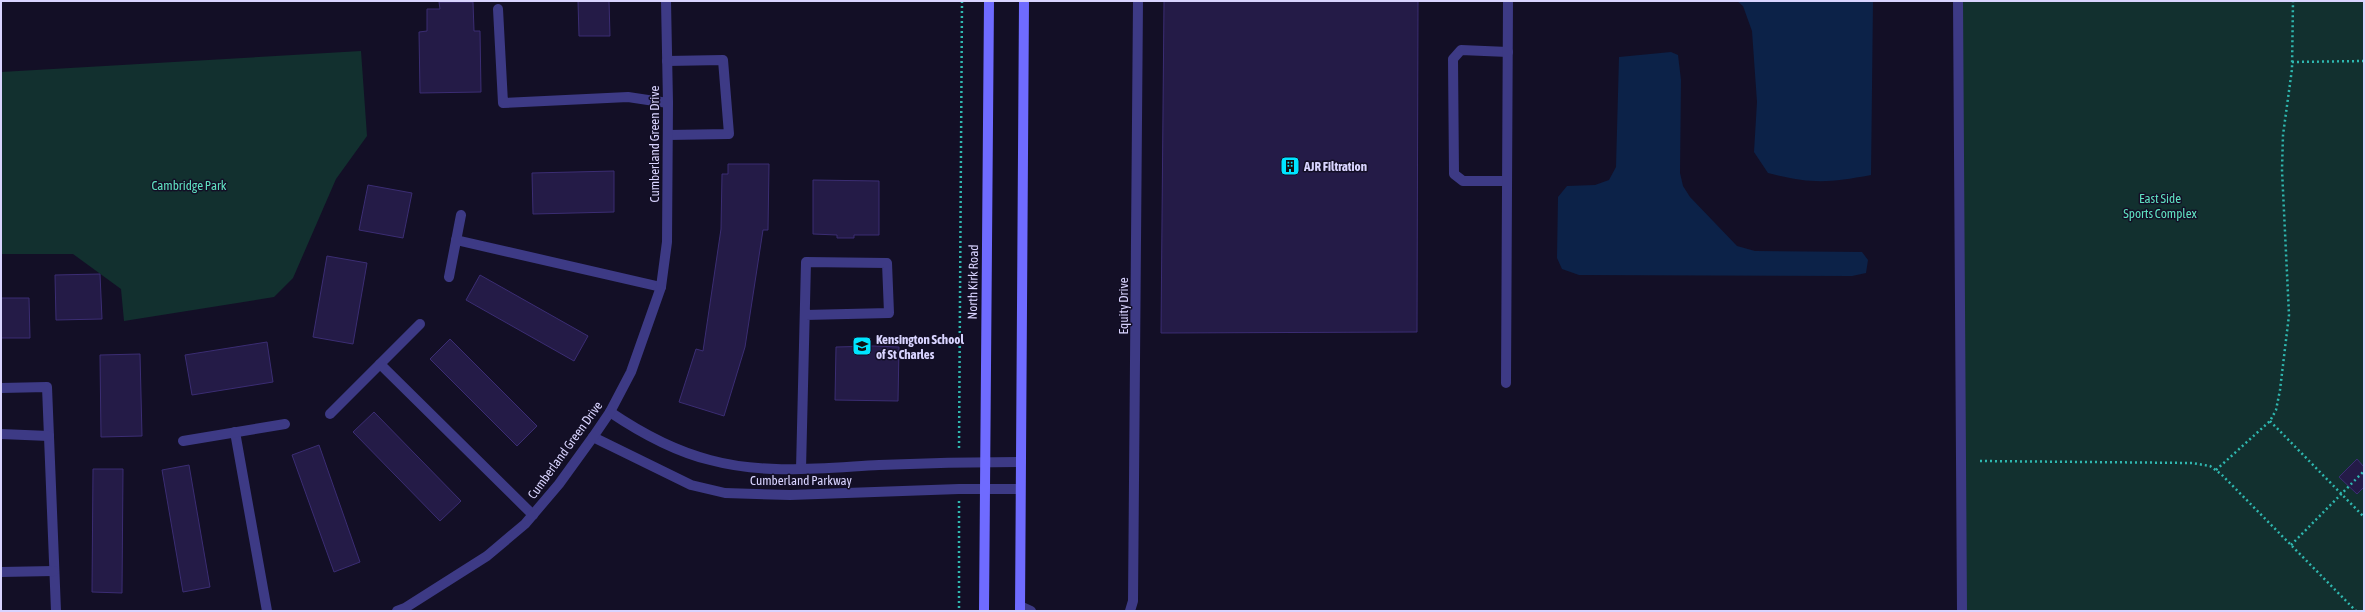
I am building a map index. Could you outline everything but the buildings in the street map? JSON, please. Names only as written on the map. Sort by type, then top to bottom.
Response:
[{"type":"main road","name":"North Kirk Road","points":[[984,611],[984,462],[989,1]]},
{"type":"main road","points":[[1020,609],[1024,1]]},
{"type":"street","name":"Cumberland Green Drive","points":[[397,611],[405,608],[487,556],[533,515],[559,484],[593,437],[610,412],[631,372],[661,287],[667,242],[668,103],[666,1]]},
{"type":"street","name":"Equity Drive","points":[[1130,611],[1133,601],[1138,1]]},
{"type":"street","points":[[1506,383],[1508,1]]},
{"type":"street","points":[[1958,1],[1962,611]]},
{"type":"street","points":[[498,9],[503,102],[628,97],[668,103]]},
{"type":"street","points":[[1507,181],[1463,181],[1454,174],[1453,59],[1461,50],[1508,52]]},
{"type":"street","points":[[667,61],[723,60],[729,134],[668,135]]},
{"type":"street","points":[[449,277],[461,215]]},
{"type":"street","points":[[456,240],[661,287]]},
{"type":"street","points":[[801,469],[806,262],[887,264],[889,313],[805,315]]},
{"type":"street","points":[[330,414],[420,324]]},
{"type":"street","points":[[380,364],[533,515]]},
{"type":"street","points":[[1,388],[47,387],[56,611]]},
{"type":"street","name":"Cumberland Parkway","points":[[610,412],[639,432],[674,448],[710,460],[755,469],[801,469],[959,462],[1021,462]]},
{"type":"street","points":[[184,440],[284,424]]},
{"type":"street","points":[[235,432],[268,611]]},
{"type":"street","points":[[1,434],[49,436]]},
{"type":"street","name":"Cumberland Parkway","points":[[593,437],[691,485],[725,493],[790,496],[985,488],[1020,489]]},
{"type":"street","points":[[1,572],[54,571]]},
{"type":"street","points":[[1020,609],[1031,611]]},
{"type":"path","points":[[959,462],[962,1]]},
{"type":"path","points":[[2216,470],[2270,421],[2276,410],[2280,390],[2290,315],[2282,170],[2292,62],[2293,1]]},
{"type":"path","points":[[2292,62],[2364,61]]},
{"type":"path","points":[[2270,421],[2364,517]]},
{"type":"path","points":[[1980,461],[2192,463],[2210,466],[2216,470],[2356,611]]},
{"type":"path","points":[[2291,545],[2364,471]]},
{"type":"path","points":[[959,489],[959,611]]},
{"type":"green space","name":"East Side Sports Complex","points":[[1954,1],[2364,1],[2364,611],[1959,611]]},
{"type":"green space","name":"Cambridge Park","points":[[361,51],[367,136],[336,179],[293,278],[274,297],[124,321],[121,289],[73,254],[1,254],[1,72]]},
{"type":"water","points":[[1737,1],[1873,1],[1871,175],[1843,180],[1808,181],[1768,173],[1754,152],[1757,102],[1752,31],[1743,6]]},
{"type":"water","points":[[1671,52],[1678,55],[1681,80],[1680,173],[1683,186],[1690,197],[1737,246],[1755,251],[1862,252],[1868,260],[1866,273],[1852,276],[1579,275],[1562,269],[1557,258],[1558,197],[1567,186],[1595,185],[1609,180],[1616,167],[1619,57]]},
{"type":"place","name":"AJR Filtration","points":[[1290,166]]},
{"type":"place","name":"Kensington School of St Charles","points":[[862,346]]}]
